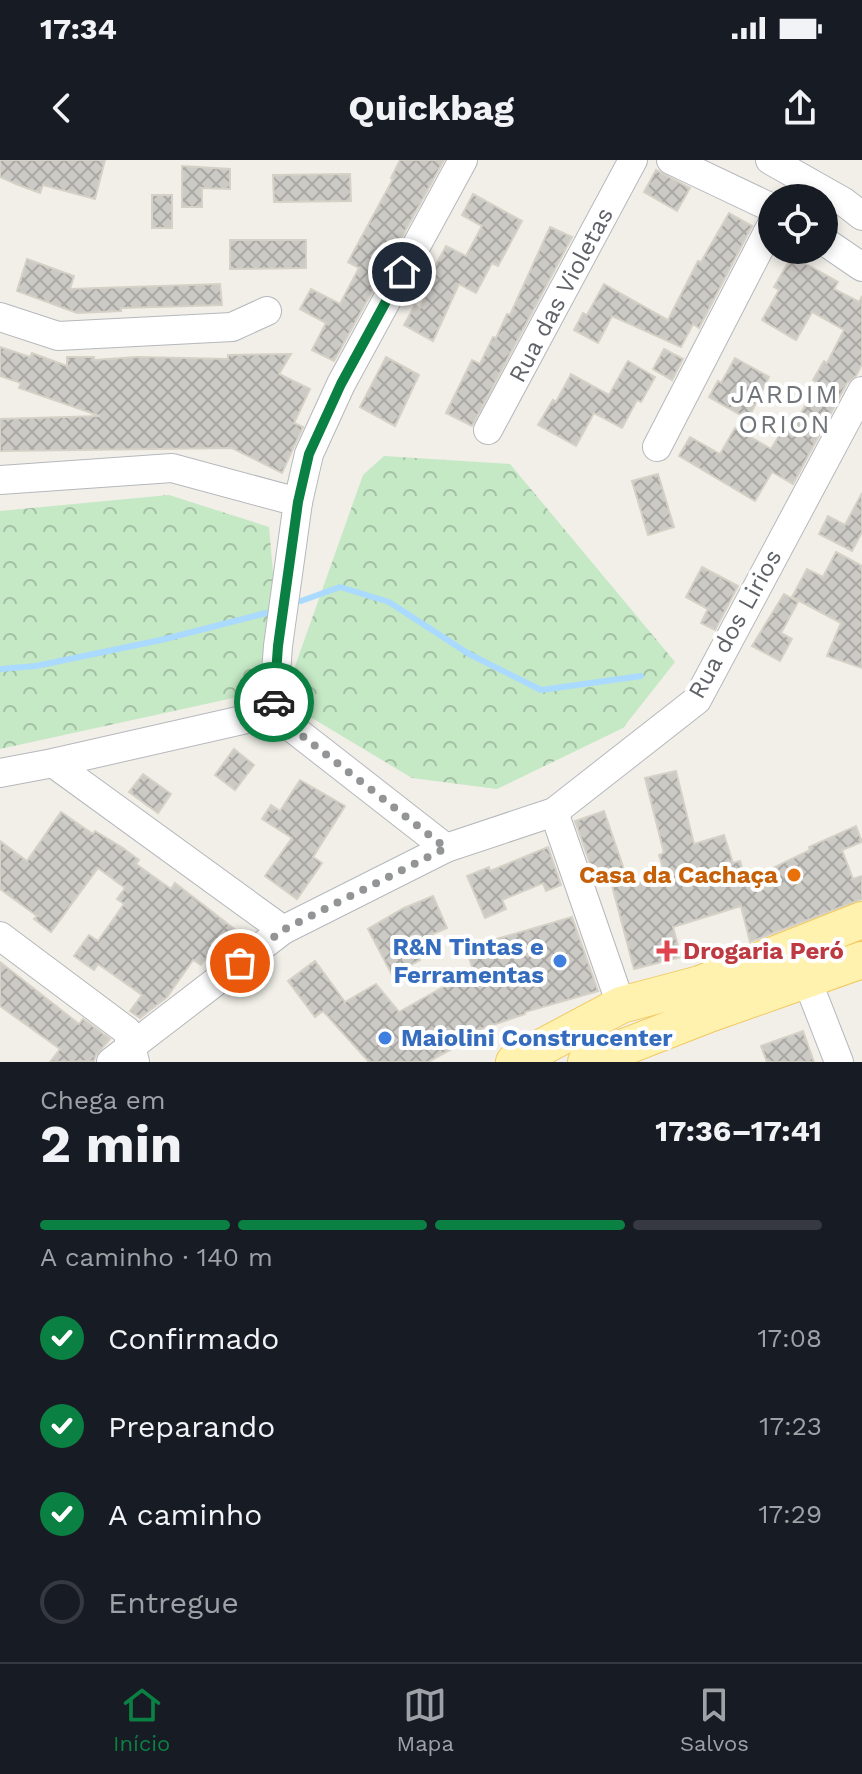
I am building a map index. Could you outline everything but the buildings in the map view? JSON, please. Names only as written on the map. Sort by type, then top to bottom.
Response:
[{"type":"main road","points":[[514,1062],[621,1005],[700,984],[861,920]]},
{"type":"main road","points":[[586,1062],[633,1054],[862,960]]},
{"type":"street","points":[[273,713],[278,646],[298,502],[309,454],[341,384],[463,160]]},
{"type":"street","name":"Rua das Violetas","points":[[488,430],[633,160]]},
{"type":"street","points":[[671,160],[758,201]]},
{"type":"street","points":[[770,160],[844,202],[862,216]]},
{"type":"street","points":[[657,447],[758,251]]},
{"type":"street","points":[[838,251],[862,267]]},
{"type":"street","points":[[0,317],[58,336],[232,327],[267,311]]},
{"type":"street","name":"Rua dos Lirios","points":[[126,1057],[283,930],[446,848],[554,812],[697,700],[862,391]]},
{"type":"street","points":[[0,480],[172,468],[298,502]]},
{"type":"street","points":[[0,773],[273,713]]},
{"type":"street","points":[[273,713],[446,848]]},
{"type":"street","points":[[53,763],[283,930]]},
{"type":"street","points":[[554,812],[621,1005]]},
{"type":"street","points":[[0,936],[127,1031],[126,1057]]},
{"type":"street","points":[[807,980],[839,1062]]},
{"type":"green space","points":[[384,456],[510,464],[675,662],[623,728],[497,789],[412,778],[307,715],[293,672],[363,475]]},
{"type":"green space","points":[[169,495],[269,527],[274,584],[260,692],[0,749],[0,511]]},
{"type":"waterway","points":[[301,601],[340,587],[389,602],[469,654],[541,690],[641,676]]},
{"type":"waterway","points":[[0,669],[36,666],[161,640],[266,613]]},
{"type":"way so far","points":[[240,963],[283,930],[446,848],[273,713],[274,702]]},
{"type":"place","name":"Casa da Cachaça","points":[[794,875]]},
{"type":"place","name":"Drogaria Peró","points":[[667,951]]},
{"type":"place","name":"R&N Tintas e Ferramentas","points":[[560,961]]},
{"type":"place","name":"Maiolini Construcenter","points":[[385,1038]]},
{"type":"district","name":"JARDIM ORION","points":[[785,409]]},
{"type":"route","points":[[274,702],[278,646],[298,502],[309,454],[341,384],[402,272]]}]
